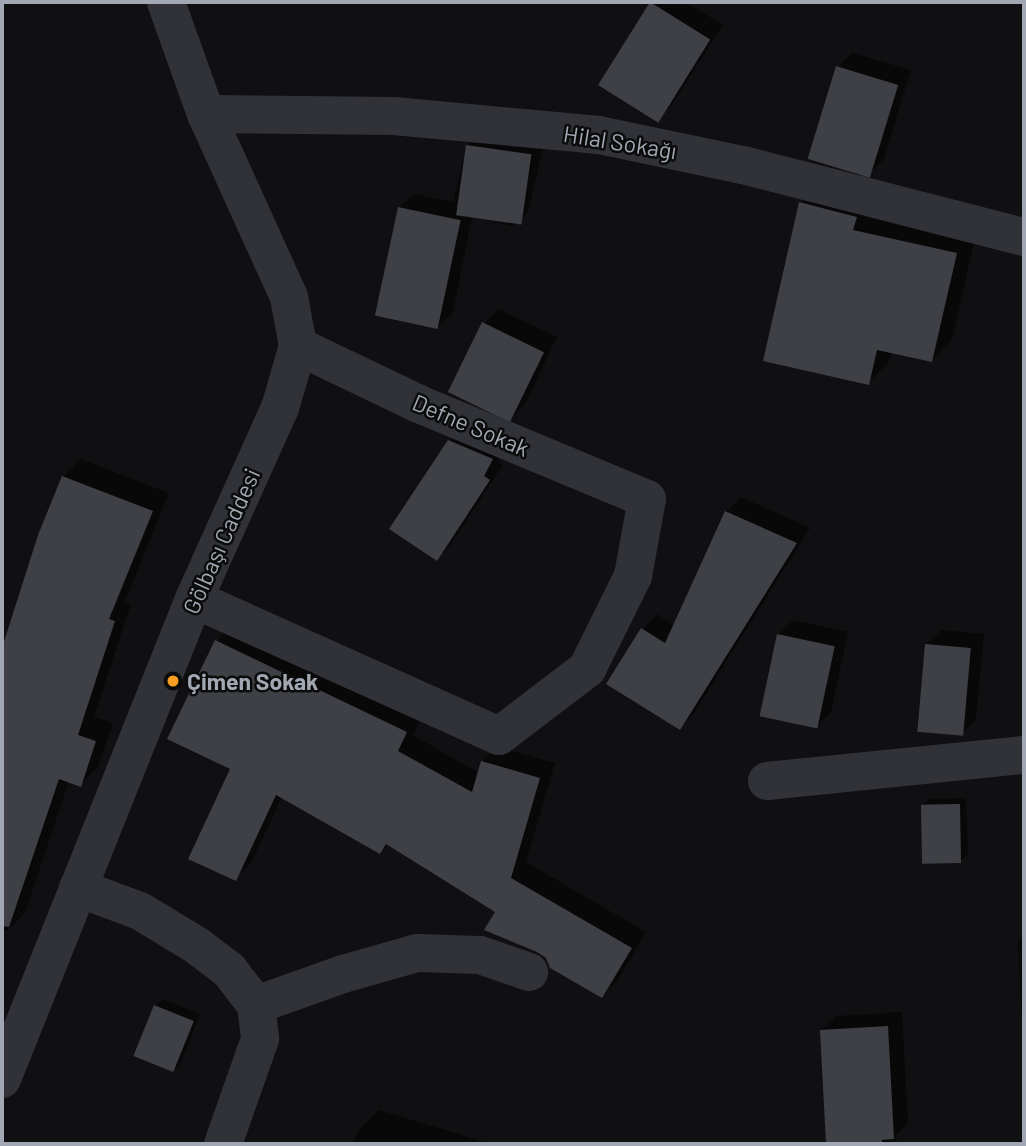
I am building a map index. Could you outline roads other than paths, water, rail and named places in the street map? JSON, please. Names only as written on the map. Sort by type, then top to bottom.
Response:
[{"type":"street","name":"Gölbaşı Caddesi","points":[[2,1079],[194,599],[279,408],[298,346],[289,297],[206,114],[166,2]]},
{"type":"street","name":"Hilal Sokağı","points":[[206,114],[394,116],[599,135],[743,165],[1024,237]]},
{"type":"street","name":"Defne Sokak","points":[[194,599],[499,736],[587,669],[633,576],[647,499],[419,404],[298,346]]},
{"type":"street","points":[[767,781],[1024,755]]},
{"type":"street","points":[[78,888],[140,911],[196,945],[229,970],[256,1005],[260,1039],[223,1144]]},
{"type":"street","points":[[256,1005],[343,974],[418,953],[480,955],[529,972]]},
{"type":"place","name":"Çimen Sokak","points":[[173,681]]}]
